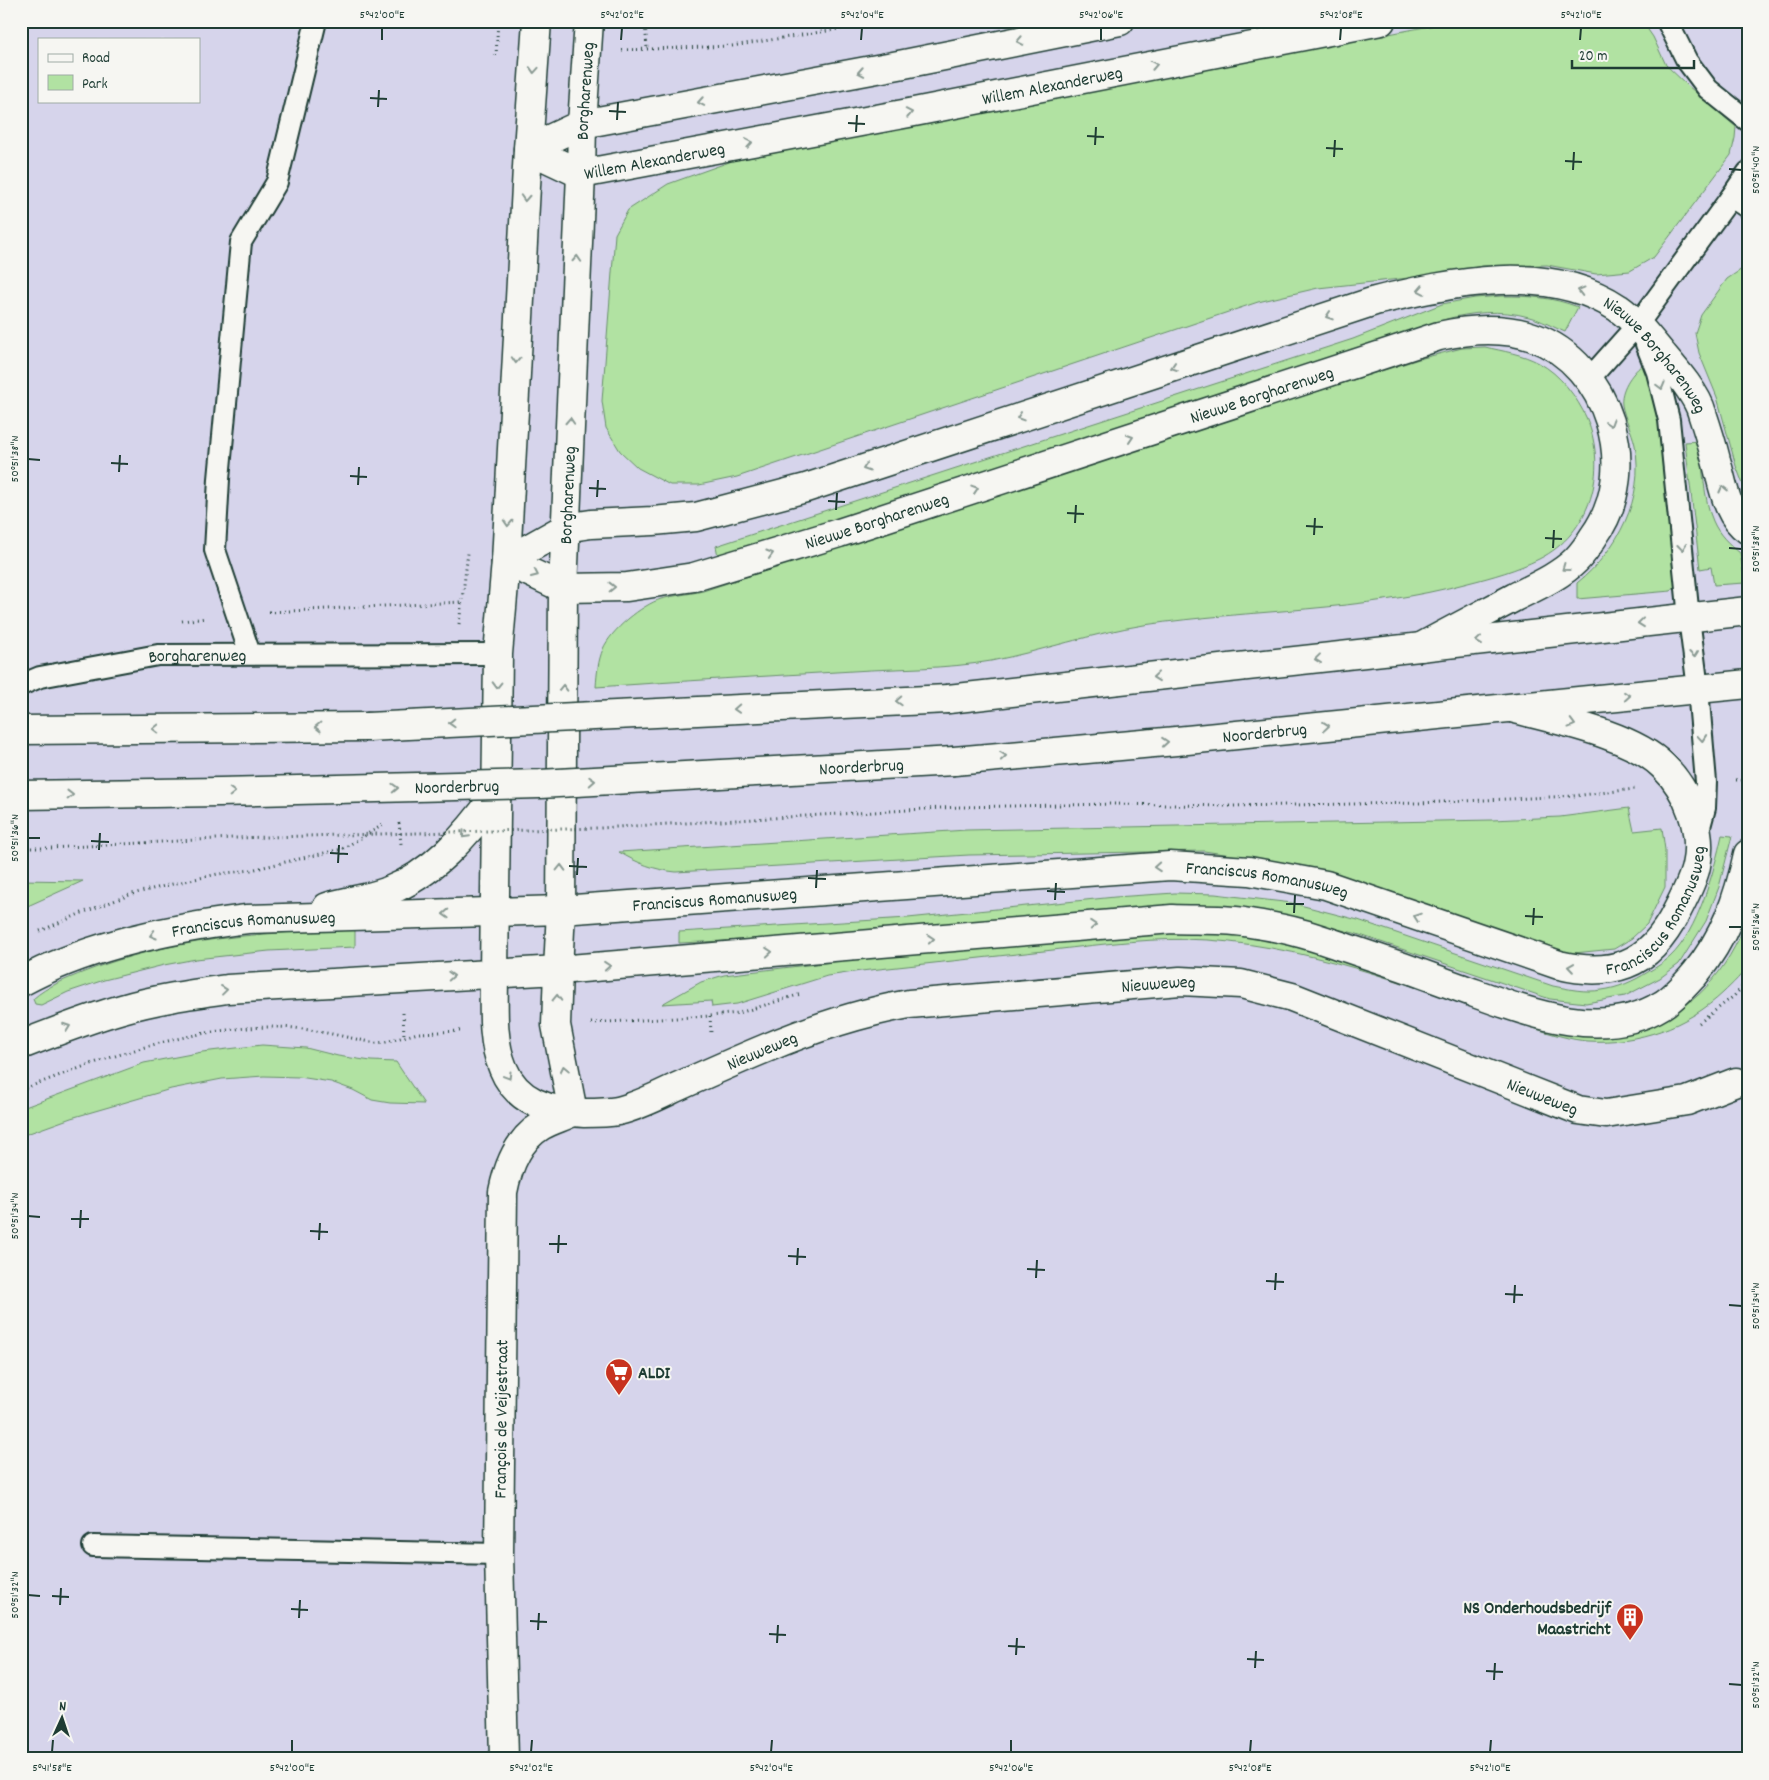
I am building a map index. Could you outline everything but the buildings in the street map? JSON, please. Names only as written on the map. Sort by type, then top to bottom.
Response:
[{"type":"street","points":[[494,974],[498,654],[506,561],[536,21]]},
{"type":"street","name":"Borgharenweg","points":[[558,970],[561,910],[563,588],[582,124],[589,21]]},
{"type":"street","points":[[528,150],[582,124],[904,64],[1120,21]]},
{"type":"street","name":"Willem Alexanderweg","points":[[528,150],[581,174],[914,112],[1380,21]]},
{"type":"street","name":"Nieuwe Borgharenweg","points":[[506,561],[565,528],[591,524],[696,517],[806,488],[1375,301],[1414,291],[1476,281],[1524,281],[1569,287],[1598,296],[1638,324],[1680,375],[1701,409],[1726,499],[1740,525],[1748,530]]},
{"type":"street","name":"Nieuwe Borgharenweg","points":[[563,588],[627,587],[694,577],[849,530],[1439,336],[1477,329],[1516,332],[1532,336],[1548,343],[1568,357],[1589,379],[1604,404],[1613,433],[1616,471],[1610,503],[1604,520],[1596,534],[1575,561],[1557,574],[1421,647]]},
{"type":"street","points":[[506,561],[563,588]]},
{"type":"street","points":[[21,730],[367,726],[948,699],[1748,611]]},
{"type":"street","name":"Noorderbrug","points":[[21,794],[230,792],[540,784],[954,761],[1187,740],[1748,684]]},
{"type":"street","name":"Franciscus Romanusweg","points":[[21,982],[77,958],[163,932],[204,924],[247,919],[561,910],[1170,866],[1249,871],[1326,885],[1543,961],[1574,968],[1605,969],[1618,967],[1638,958],[1663,934],[1692,879],[1698,857],[1698,834],[1688,802],[1663,766],[1648,754],[1620,740],[1589,728],[1508,707]]},
{"type":"street","points":[[288,919],[386,892],[402,884],[430,867],[462,838],[495,796]]},
{"type":"street","points":[[21,1045],[67,1027],[123,1009],[191,994],[227,989],[558,970],[1172,919],[1243,922],[1301,933],[1510,1005],[1569,1020],[1601,1022],[1647,1012],[1665,1002],[1685,985],[1712,952],[1726,926],[1736,901],[1748,854]]},
{"type":"street","points":[[558,970],[556,1025],[573,1112]]},
{"type":"street","name":"Nieuweweg","points":[[494,974],[496,1040],[503,1068],[513,1085],[528,1099],[549,1108],[573,1112],[605,1112],[645,1102],[766,1048],[851,1017],[880,1009],[909,1004],[1180,981],[1241,984],[1292,997],[1578,1110],[1606,1114],[1687,1101],[1742,1077]]},
{"type":"street","name":"François de Veijestraat","points":[[504,1759],[499,1554],[503,1192],[511,1164],[518,1149],[528,1137],[541,1126],[573,1112]]},
{"type":"lane","points":[[250,654],[215,550],[219,480],[241,242],[277,182],[316,21]]},
{"type":"lane","points":[[1667,21],[1687,61],[1708,89],[1748,121]]},
{"type":"lane","points":[[1589,379],[1638,324],[1740,202],[1748,172]]},
{"type":"lane","points":[[1638,324],[1658,372],[1669,420],[1706,782],[1705,808],[1698,834]]},
{"type":"lane","name":"Borgharenweg","points":[[21,685],[40,677],[158,655],[498,654]]},
{"type":"lane","points":[[92,1546],[499,1554]]},
{"type":"path","points":[[496,52],[498,21]]},
{"type":"path","points":[[645,21],[647,49]]},
{"type":"path","points":[[713,47],[732,46],[882,21]]},
{"type":"path","points":[[1706,782],[1748,780]]},
{"type":"path","points":[[21,848],[233,838],[600,828],[959,807],[1112,804],[1227,806],[1429,802],[1573,796],[1678,786]]},
{"type":"path","points":[[21,939],[132,894],[218,874],[251,870],[342,849],[390,821]]},
{"type":"path","points":[[21,1090],[135,1049],[217,1032],[276,1027],[301,1029],[376,1043],[404,1036]]},
{"type":"shaded area","points":[[21,21],[1748,21],[1748,1759],[21,1759]]},
{"type":"green space","points":[[1456,21],[1642,21],[1653,37],[1666,65],[1736,127],[1731,155],[1654,257],[1630,271],[1596,274],[1547,265],[1483,266],[1427,276],[1318,288],[1258,302],[737,477],[699,485],[670,485],[638,468],[620,451],[606,428],[602,401],[615,234],[628,210],[668,184],[732,161]]},
{"type":"green space","points":[[1748,267],[1748,497],[1736,466],[1717,397],[1699,353],[1695,333],[1701,315],[1727,279]]},
{"type":"green space","points":[[1502,296],[1541,298],[1578,307],[1565,332],[1534,318],[1507,313],[1464,315],[1422,326],[1360,349],[719,561],[716,546],[1353,339],[1442,304],[1475,298]]},
{"type":"green space","points":[[1485,347],[1526,357],[1554,373],[1578,403],[1587,419],[1593,439],[1596,459],[1595,479],[1583,517],[1557,548],[1522,567],[1486,578],[1388,600],[1144,625],[974,664],[596,687],[600,658],[607,642],[620,626],[636,612],[653,602],[672,596],[703,591],[1139,448],[1419,359],[1462,348]]},
{"type":"green space","points":[[1642,365],[1649,366],[1654,382],[1675,586],[1671,591],[1577,599],[1577,583],[1592,570],[1616,539],[1632,503],[1637,465],[1635,445],[1623,410],[1622,399],[1627,383]]},
{"type":"green space","points":[[1700,441],[1704,482],[1710,513],[1721,535],[1740,553],[1745,583],[1714,585],[1711,567],[1700,569],[1685,442]]},
{"type":"green space","points":[[1629,808],[1634,831],[1662,828],[1665,850],[1665,887],[1647,924],[1632,938],[1614,949],[1564,954],[1345,881],[1272,861],[1204,851],[969,855],[676,872],[646,865],[619,852],[967,830],[1492,820],[1560,817]]},
{"type":"green space","points":[[1722,835],[1732,836],[1719,887],[1706,921],[1679,964],[1660,978],[1625,996],[1586,1003],[1550,999],[1354,933],[1288,917],[1214,907],[1176,905],[1117,909],[858,935],[679,943],[679,932],[908,918],[1115,897],[1175,893],[1215,894],[1292,903],[1358,920],[1553,986],[1596,991],[1626,984],[1665,961],[1680,946],[1689,932],[1704,900]]},
{"type":"green space","points":[[21,880],[83,881],[21,909]]},
{"type":"green space","points":[[1748,918],[1749,947],[1747,967],[1724,992],[1710,1004],[1678,1024],[1661,1031],[1625,1040],[1588,1041],[1569,1038],[1536,1029],[1415,987],[1334,962],[1250,945],[1189,939],[1092,945],[861,971],[827,976],[737,1004],[712,1007],[711,1001],[662,1004],[701,982],[724,975],[958,947],[1110,932],[1257,934],[1638,1028],[1658,1021],[1677,1011],[1706,987],[1730,956]]},
{"type":"green space","points":[[355,930],[355,947],[269,951],[196,959],[104,980],[68,992],[41,1005],[35,1004],[33,999],[71,977],[150,951],[183,944],[251,935]]},
{"type":"green space","points":[[262,1045],[306,1048],[338,1056],[371,1061],[396,1062],[424,1104],[390,1103],[372,1100],[353,1090],[331,1082],[299,1077],[264,1076],[222,1079],[171,1089],[71,1118],[21,1136],[21,1108],[144,1063],[202,1052]]},
{"type":"place","name":"ALDI","points":[[619,1396]]},
{"type":"place","name":"NS Onderhoudsbedrijf Maastricht","points":[[1630,1641]]}]
